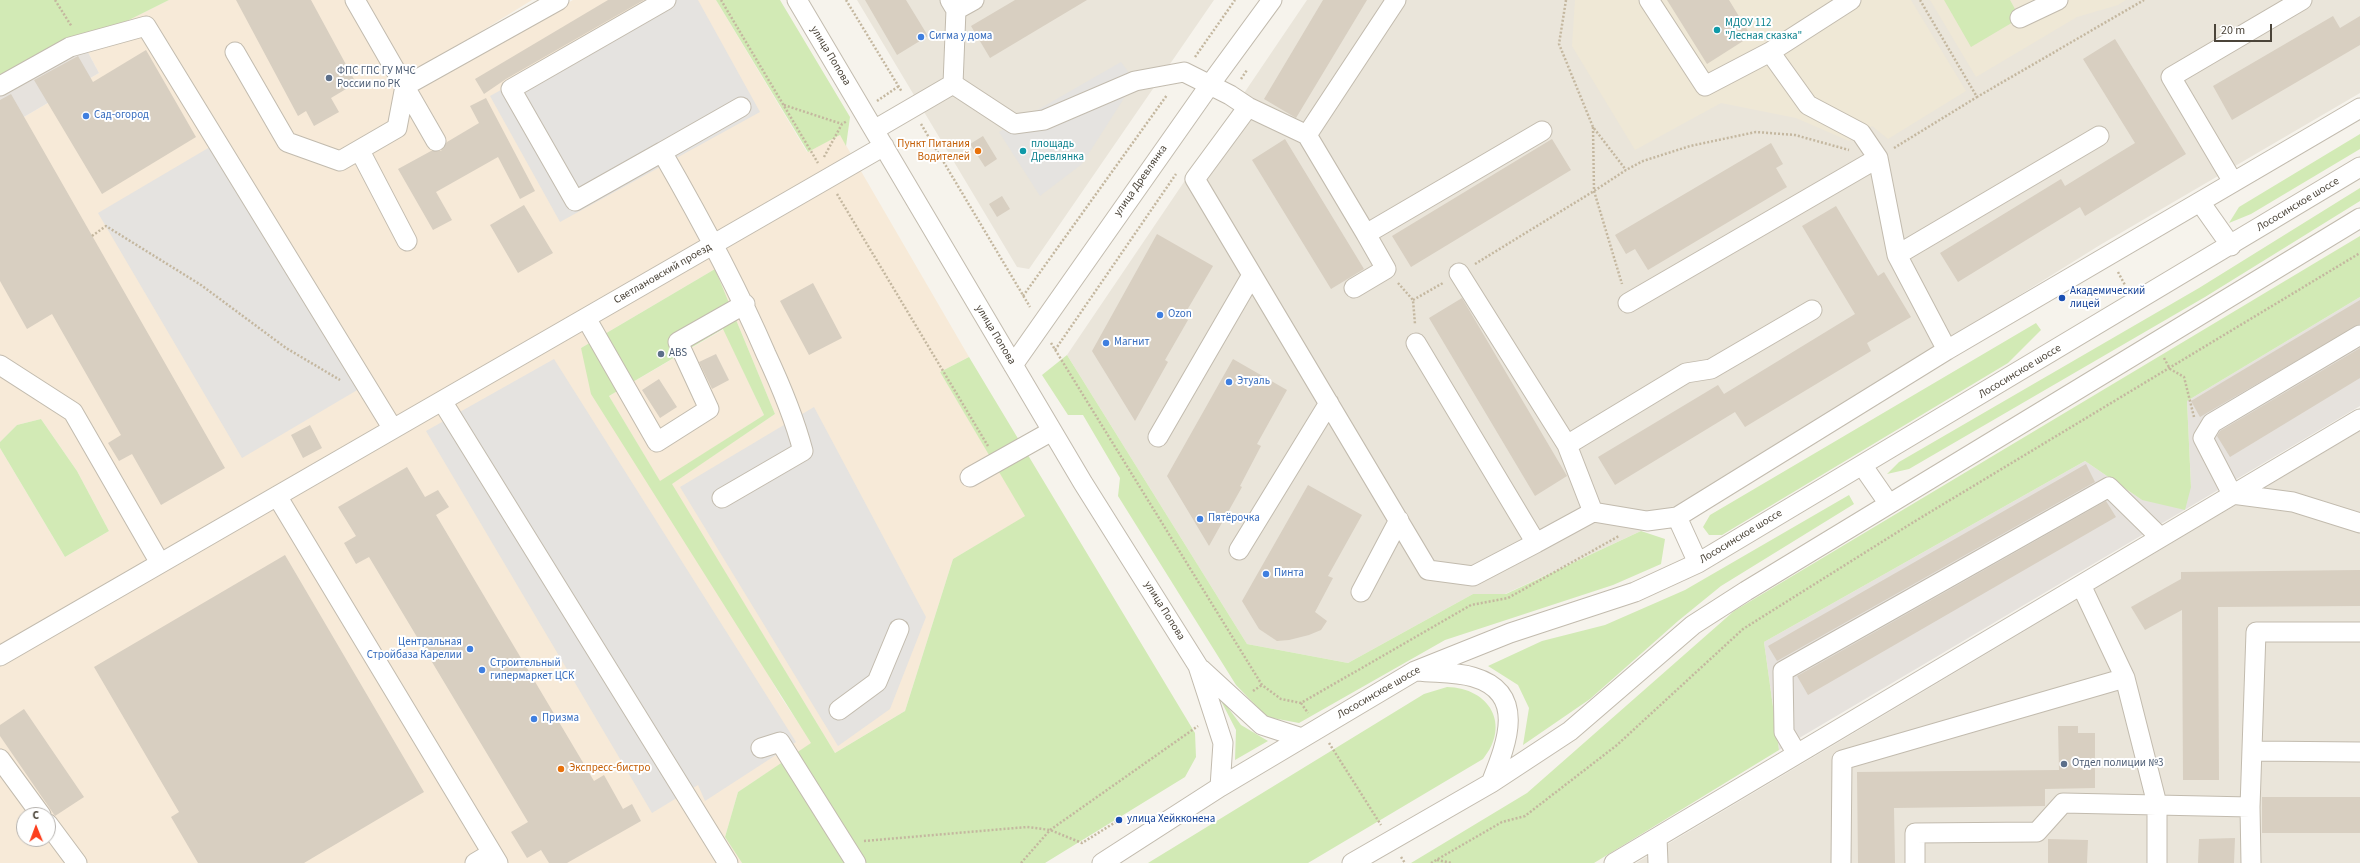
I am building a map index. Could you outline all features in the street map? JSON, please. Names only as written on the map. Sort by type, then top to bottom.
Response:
[{"type":"street","points":[[355,0],[436,141]]},
{"type":"street","points":[[404,86],[559,0]]},
{"type":"street","points":[[666,0],[511,89],[575,201],[741,107]]},
{"type":"street","name":"улица Попова","points":[[797,0],[1052,431],[1198,666],[1223,743],[1220,787]]},
{"type":"street","points":[[953,84],[953,5],[974,0]]},
{"type":"street","name":"улица Древлянка","points":[[1013,364],[1209,86],[1272,0]]},
{"type":"street","points":[[1307,134],[1396,0]]},
{"type":"street","points":[[1649,0],[1705,86],[1770,52],[1851,0]]},
{"type":"street","points":[[2020,18],[2058,0]]},
{"type":"street","points":[[2233,182],[2171,77],[2302,0]]},
{"type":"street","points":[[0,86],[70,47],[146,26],[393,428]]},
{"type":"street","points":[[235,52],[287,142],[340,161],[360,151],[397,128],[404,86]]},
{"type":"street","points":[[1770,52],[1808,105],[1861,133],[1878,158],[1897,255],[1947,350]]},
{"type":"street","points":[[953,84],[1014,124],[1044,120],[1135,81],[1184,72],[1209,86],[1230,95],[1248,107],[1307,134],[1386,269],[1354,288]]},
{"type":"street","points":[[874,130],[953,84]]},
{"type":"street","points":[[1248,107],[1195,179],[1428,570],[1473,576],[1593,512],[1647,521],[1677,517],[1947,350],[2360,108]]},
{"type":"street","points":[[1366,234],[1542,131]]},
{"type":"street","points":[[1897,255],[2099,136]]},
{"type":"street","name":"Светлановский проезд","points":[[0,656],[393,428],[715,244],[820,174],[884,146]]},
{"type":"street","points":[[360,151],[407,241]]},
{"type":"street","points":[[662,152],[715,244],[745,304],[795,419],[803,451],[722,498]]},
{"type":"street","points":[[1628,303],[1878,158]]},
{"type":"street","name":"Лососинское шоссе","points":[[1102,863],[1220,787],[1415,671],[1510,633],[1635,592],[1698,563],[2135,304],[2360,167]]},
{"type":"street","points":[[2200,202],[2231,246]]},
{"type":"street","points":[[1352,863],[1491,783],[1570,731],[1693,625],[2360,218]]},
{"type":"street","points":[[1459,273],[1567,445],[1593,512]]},
{"type":"street","points":[[1158,437],[1252,275]]},
{"type":"street","points":[[586,318],[657,442],[709,409],[678,342],[745,304]]},
{"type":"street","points":[[1567,445],[1686,373],[1711,369],[1812,310]]},
{"type":"street","points":[[2232,494],[2203,438],[2212,422],[2360,335]]},
{"type":"street","points":[[1416,343],[1536,543]]},
{"type":"street","points":[[0,365],[73,412],[160,563]]},
{"type":"street","points":[[442,401],[728,863]]},
{"type":"street","points":[[1239,550],[1329,403]]},
{"type":"street","points":[[1614,863],[2360,419]]},
{"type":"street","points":[[970,477],[1052,431]]},
{"type":"street","points":[[1862,465],[1889,504]]},
{"type":"street","points":[[1797,754],[1784,732],[1784,671],[2109,487],[2160,538]]},
{"type":"street","points":[[2232,494],[2292,502],[2360,523]]},
{"type":"street","points":[[277,496],[495,858],[475,863]]},
{"type":"street","points":[[1677,517],[1698,563]]},
{"type":"street","points":[[1361,592],[1399,520]]},
{"type":"street","points":[[2081,585],[2125,678],[2157,804],[2157,863]]},
{"type":"street","points":[[840,710],[877,682],[899,629]]},
{"type":"street","points":[[2251,863],[2250,807],[2254,751],[2256,632],[2360,632]]},
{"type":"street","name":"улица Попова","points":[[1198,666],[1262,725],[1302,738]]},
{"type":"street","points":[[1415,671],[1473,677],[1494,687],[1508,705],[1509,729],[1504,752],[1491,783]]},
{"type":"street","points":[[1842,760],[2125,678]]},
{"type":"street","points":[[1841,863],[1843,727]]},
{"type":"street","points":[[761,748],[780,742],[856,863]]},
{"type":"street","points":[[2254,751],[2360,752]]},
{"type":"street","points":[[0,759],[35,807]]},
{"type":"street","points":[[1915,863],[1915,833],[2037,832],[2063,803],[2250,807]]},
{"type":"street","points":[[56,835],[77,863]]},
{"type":"street","points":[[1657,838],[1658,863]]},
{"type":"path","points":[[55,0],[83,43]]},
{"type":"path","points":[[721,0],[820,165],[820,174],[997,462]]},
{"type":"path","points":[[846,0],[912,108],[1023,296],[1235,0]]},
{"type":"path","points":[[1566,0],[1559,44],[1593,127],[1626,170]]},
{"type":"path","points":[[1920,0],[1977,97]]},
{"type":"path","points":[[1413,300],[1594,191],[1626,170],[1643,161],[1690,146],[1756,132],[1795,135],[1878,158],[1977,97],[2144,0]]},
{"type":"path","points":[[784,105],[842,124]]},
{"type":"path","points":[[1593,127],[1594,191],[1628,303]]},
{"type":"path","points":[[1181,167],[1055,350],[1262,685],[1281,699],[1302,703],[1471,605],[1508,598],[1647,521]]},
{"type":"path","points":[[92,236],[106,226],[201,285],[286,348],[345,383]]},
{"type":"path","points":[[1431,863],[1502,822],[1525,816],[1617,745],[1743,629],[1912,523],[2170,369],[2360,253]]},
{"type":"path","points":[[2110,255],[2135,304]]},
{"type":"path","points":[[1386,269],[1413,300],[1416,343]]},
{"type":"path","points":[[2156,342],[2170,369],[2184,377],[2195,422]]},
{"type":"path","points":[[1302,703],[1320,728],[1405,863]]},
{"type":"path","points":[[1021,863],[1050,830],[1189,732]]},
{"type":"path","points":[[844,843],[1028,827],[1050,830],[1082,843],[1119,820]]},
{"type":"path","points":[[1436,860],[1452,863]]},
{"type":"shaded area","points":[[169,0],[532,0],[438,58],[446,71],[573,0],[716,0],[807,152],[840,135],[969,357],[940,372],[1026,516],[953,559],[905,711],[835,753],[671,484],[775,414],[715,269],[581,348],[781,697],[812,743],[738,792],[725,837],[742,863],[0,863],[0,448],[65,557],[109,531],[77,471],[41,419],[17,425],[0,442],[0,131],[99,73],[83,43]]},
{"type":"shaded area","points":[[664,0],[698,0],[760,112],[560,222],[490,96]]},
{"type":"shaded area","points":[[857,0],[1214,0],[1029,269],[1017,267]]},
{"type":"shaded area","points":[[1307,0],[2360,0],[2360,93],[2100,245],[1641,531],[1505,594],[1473,594],[1348,663],[1247,644],[1067,355]]},
{"type":"shaded area","points":[[1575,0],[1911,0],[1966,91],[1888,139],[1872,126],[1849,141],[1796,118],[1721,103],[1635,150],[1572,46]]},
{"type":"shaded area","points":[[1930,0],[2126,0],[2118,5],[2077,17],[1976,77]]},
{"type":"shaded area","points":[[83,43],[99,73],[0,131],[0,74]]},
{"type":"shaded area","points":[[1121,62],[1135,81],[1082,164],[1040,196],[999,132]]},
{"type":"shaded area","points":[[215,144],[359,389],[242,458],[98,213]]},
{"type":"shaded area","points":[[2360,297],[2360,406],[1779,750],[1764,642],[2085,461],[2142,500],[2191,487],[2187,401]]},
{"type":"shaded area","points":[[724,329],[764,415],[660,482],[609,396]]},
{"type":"shaded area","points":[[554,359],[796,742],[705,801],[698,785],[652,813],[426,431]]},
{"type":"shaded area","points":[[814,407],[926,617],[890,709],[838,746],[680,487]]},
{"type":"shaded area","points":[[2360,431],[2360,863],[1636,863]]},
{"type":"green space","points":[[0,0],[169,0],[83,43],[0,74]]},
{"type":"green space","points":[[716,0],[780,0],[850,117],[846,146],[840,135],[808,152]]},
{"type":"green space","points":[[1944,0],[2010,0],[2020,18],[1971,47]]},
{"type":"green space","points":[[2360,134],[2360,149],[2251,214],[2229,223],[2239,207]]},
{"type":"green space","points":[[2360,188],[2360,201],[2205,297],[1909,469],[1887,474],[1899,462],[2199,288]]},
{"type":"green space","points":[[2360,236],[2360,297],[2187,401],[2191,487],[2185,510],[2142,500],[2085,461],[1764,642],[1779,750],[1594,863],[1411,863],[1527,793],[1734,611]]},
{"type":"green space","points":[[715,269],[775,414],[672,484],[835,753],[905,711],[953,559],[1025,516],[940,372],[969,357],[1195,733],[1196,757],[1185,777],[1045,863],[742,863],[725,837],[738,792],[811,743],[591,394],[581,348]],"holes":[[[723,329],[764,415],[660,481],[609,396]]]},
{"type":"green space","points":[[2036,323],[2041,330],[2008,363],[1722,535],[1709,535],[1703,527],[1710,515]]},
{"type":"green space","points":[[1067,355],[1247,644],[1348,663],[1473,594],[1506,594],[1641,531],[1665,539],[1661,564],[1613,585],[1445,640],[1299,723],[1267,717],[1236,685],[1118,496],[1120,478],[1083,415],[1068,415],[1042,375]]},
{"type":"green space","points":[[41,419],[77,471],[109,531],[65,557],[0,448],[0,442],[17,425]]},
{"type":"green space","points":[[1849,495],[1854,504],[1721,586],[1678,621],[1590,699],[1523,745],[1529,708],[1518,685],[1488,666],[1542,641],[1605,625],[1685,590]]},
{"type":"green space","points":[[1447,687],[1462,689],[1475,694],[1485,701],[1492,711],[1495,722],[1495,734],[1491,746],[1483,759],[1308,863],[1148,863],[1424,694]]},
{"type":"green space","points":[[1217,693],[1241,725],[1268,741],[1235,760],[1236,730]]},
{"type":"building","points":[[236,0],[311,0],[356,83],[331,98],[339,112],[314,126],[306,111],[298,116]]},
{"type":"building","points":[[608,0],[644,0],[506,79],[484,94],[475,79]]},
{"type":"building","points":[[865,0],[906,0],[928,36],[897,55]]},
{"type":"building","points":[[1015,0],[1087,0],[990,58],[971,26]]},
{"type":"building","points":[[1323,0],[1367,0],[1296,118],[1264,99]]},
{"type":"building","name":"МДОУ 112 \"Лесная сказка\"","points":[[1667,0],[1729,0],[1751,36],[1707,64]]},
{"type":"building","points":[[2333,16],[2340,28],[2360,16],[2360,45],[2232,120],[2213,86]]},
{"type":"building","points":[[2115,39],[2186,154],[2085,216],[2080,207],[1958,282],[1940,253],[2061,179],[2065,186],[2135,143],[2083,59]]},
{"type":"building","points":[[146,50],[196,137],[102,194],[34,80],[78,56],[93,82]]},
{"type":"building","points":[[11,94],[225,468],[161,505],[132,454],[119,461],[108,443],[121,435],[52,314],[27,329],[0,281],[0,100]]},
{"type":"building","points":[[486,98],[535,191],[520,199],[498,157],[436,192],[452,220],[433,230],[398,169],[431,151],[441,151],[447,142],[479,123],[470,106]]},
{"type":"building","points":[[983,136],[997,159],[985,167],[970,144]]},
{"type":"building","points":[[1285,139],[1364,269],[1331,289],[1252,160]]},
{"type":"building","points":[[1552,139],[1571,170],[1411,267],[1392,236]]},
{"type":"building","points":[[1771,143],[1783,164],[1776,168],[1787,187],[1648,270],[1635,249],[1626,254],[1615,235]]},
{"type":"building","points":[[1002,196],[1010,209],[997,217],[989,204]]},
{"type":"building","points":[[524,205],[553,253],[518,273],[490,225]]},
{"type":"building","points":[[1836,206],[1878,276],[1884,272],[1911,317],[1867,343],[1871,351],[1745,427],[1735,412],[1615,485],[1598,457],[1718,385],[1724,394],[1855,314],[1802,226]]},
{"type":"building","points":[[1157,234],[1213,266],[1183,317],[1188,320],[1165,360],[1168,362],[1135,421],[1092,351]]},
{"type":"building","points":[[813,283],[842,338],[809,355],[780,301]]},
{"type":"building","points":[[1462,298],[1567,476],[1535,496],[1429,318]]},
{"type":"building","points":[[2360,300],[2360,324],[2200,417],[2191,401]]},
{"type":"building","points":[[2360,348],[2360,378],[2230,457],[2217,436],[2220,431]]},
{"type":"building","points":[[716,354],[729,380],[712,389],[699,362]]},
{"type":"building","points":[[1233,359],[1287,390],[1257,444],[1261,446],[1240,486],[1242,487],[1209,546],[1167,476]]},
{"type":"building","points":[[659,379],[677,407],[660,418],[642,390]]},
{"type":"building","points":[[310,425],[322,448],[303,458],[291,435]]},
{"type":"building","points":[[2086,464],[2095,482],[1777,661],[1768,646]]},
{"type":"building","name":"Строительный гипермаркет ЦСК","points":[[407,467],[425,497],[438,490],[449,507],[436,515],[594,781],[604,775],[623,809],[632,804],[641,821],[567,863],[549,863],[541,850],[527,858],[511,832],[528,822],[369,557],[356,564],[344,543],[356,536],[338,507]]},
{"type":"building","points":[[1308,485],[1362,515],[1328,576],[1333,578],[1315,612],[1327,621],[1321,630],[1289,640],[1277,641],[1259,629],[1242,601]]},
{"type":"building","points":[[2106,501],[2116,517],[1808,695],[1797,676]]},
{"type":"building","points":[[285,555],[424,792],[304,863],[198,863],[171,817],[179,812],[94,667]]},
{"type":"building","points":[[2360,570],[2360,606],[2218,607],[2219,780],[2183,780],[2182,610],[2145,630],[2131,607],[2181,579],[2181,572]]},
{"type":"building","points":[[24,709],[84,797],[56,815],[56,807],[49,807],[0,736],[0,725]]},
{"type":"building","points":[[2058,726],[2078,726],[2078,733],[2095,733],[2095,788],[2045,789],[2045,806],[1894,808],[1895,863],[1858,863],[1857,772],[2059,770]]},
{"type":"building","points":[[2262,797],[2360,797],[2360,833],[2262,833]]},
{"type":"building","points":[[2235,838],[2234,863],[2198,863],[2199,839]]},
{"type":"building","points":[[2048,839],[2088,840],[2087,863],[2048,863]]},
{"type":"place","name":"МДОУ 112 \"Лесная сказка\"","points":[[1717,30]]},
{"type":"place","name":"Сигма у дома","points":[[921,37]]},
{"type":"place","name":"ФПС ГПС ГУ МЧС России по РК","points":[[329,78]]},
{"type":"place","name":"Сад-огород","points":[[86,116]]},
{"type":"place","name":"Пункт Питания Водителей","points":[[978,151]]},
{"type":"place","name":"площадь Древлянка","points":[[1023,151]]},
{"type":"place","name":"Академический лицей","points":[[2062,298]]},
{"type":"place","name":"Ozon","points":[[1160,315]]},
{"type":"place","name":"Магнит","points":[[1106,343]]},
{"type":"place","name":"ABS","points":[[661,354]]},
{"type":"place","name":"Этуаль","points":[[1229,382]]},
{"type":"place","name":"Пятёрочка","points":[[1200,519]]},
{"type":"place","name":"Пинта","points":[[1266,574]]},
{"type":"place","name":"Центральная Стройбаза Карелии","points":[[470,649]]},
{"type":"place","name":"Строительный гипермаркет ЦСК","points":[[482,670]]},
{"type":"place","name":"Призма","points":[[534,719]]},
{"type":"place","name":"Отдел полиции №3","points":[[2064,764]]},
{"type":"place","name":"Экспресс-бистро","points":[[561,769]]},
{"type":"place","name":"улица Хейкконена","points":[[1119,820]]}]
